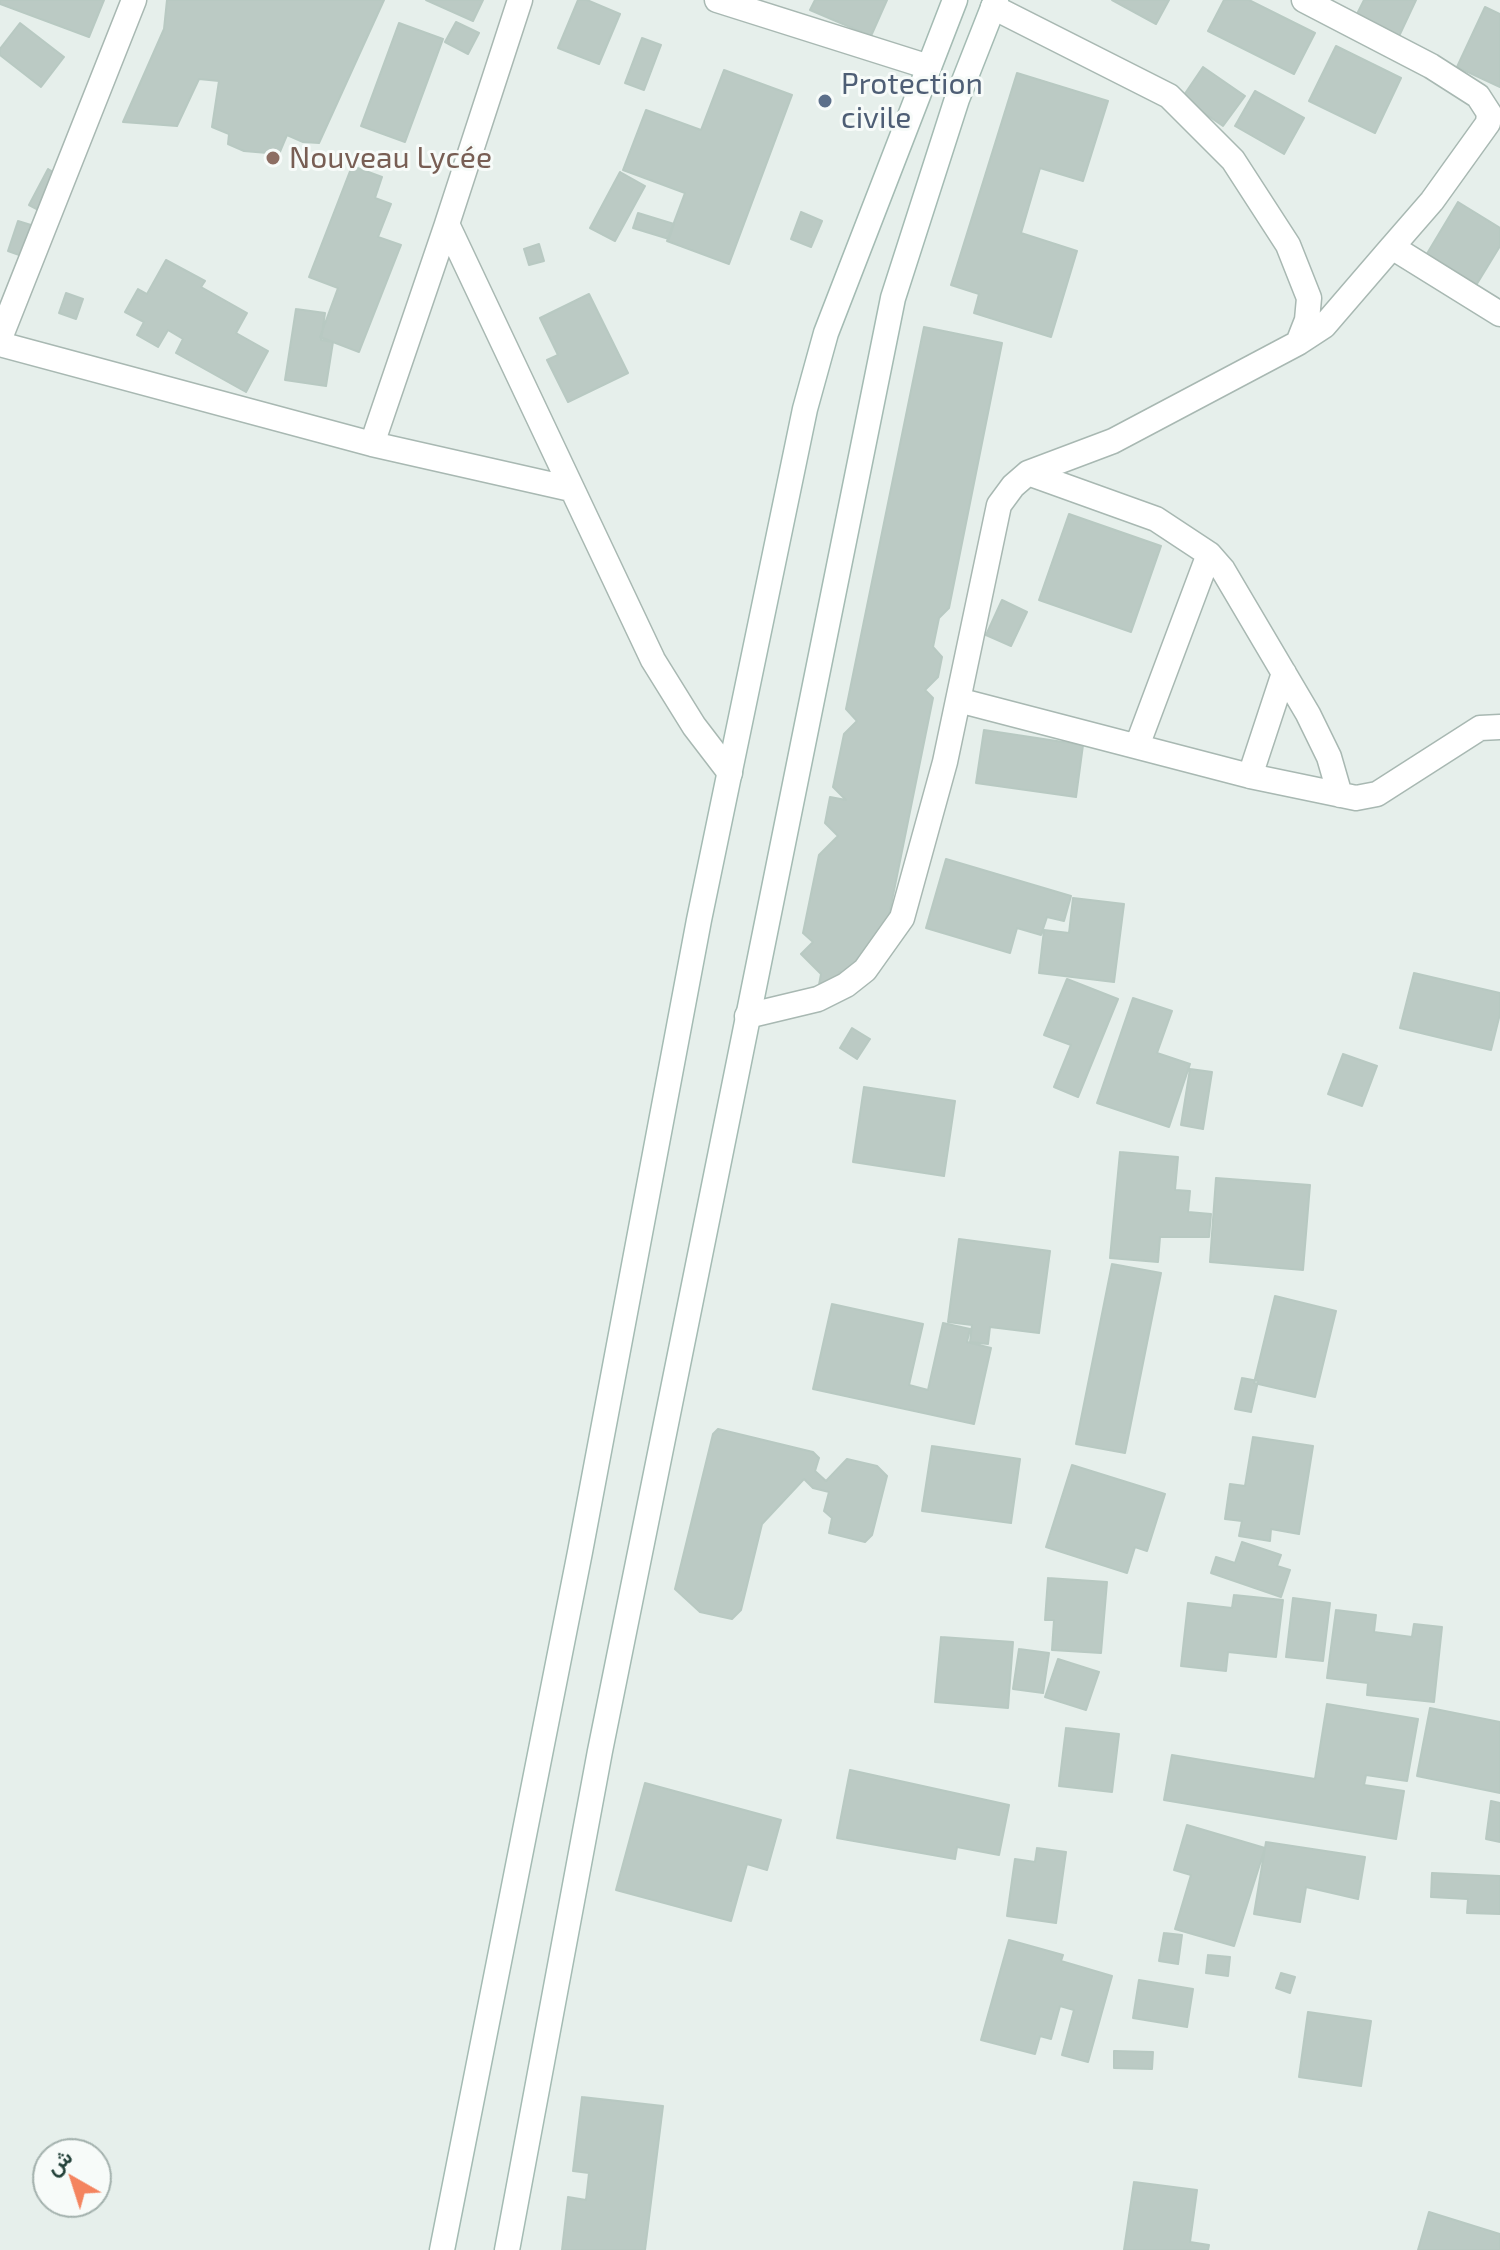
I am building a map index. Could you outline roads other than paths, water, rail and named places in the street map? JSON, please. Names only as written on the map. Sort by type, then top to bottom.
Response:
[{"type":"street","points":[[0,338],[134,0]]},
{"type":"street","points":[[372,444],[520,0]]},
{"type":"street","points":[[717,0],[929,67]]},
{"type":"street","points":[[442,2250],[580,1552],[699,920],[784,505],[826,333],[955,0]]},
{"type":"street","points":[[747,1016],[818,999],[846,985],[865,970],[902,918],[945,762],[999,505],[1028,473],[1113,441],[1298,343],[1324,326],[1432,201],[1488,123],[1489,113],[1478,96],[1431,66],[1304,0]]},
{"type":"street","points":[[507,2250],[579,1859],[893,298],[957,99],[995,4],[1169,96],[1233,160],[1288,245],[1309,298],[1307,320],[1298,343]]},
{"type":"street","points":[[447,224],[653,660],[694,726],[730,773]]},
{"type":"street","points":[[1392,247],[1500,314]]},
{"type":"street","points":[[0,344],[372,444],[571,489]]},
{"type":"street","points":[[1028,473],[1156,519],[1209,554],[1223,570],[1284,673],[1329,757],[1340,795]]},
{"type":"street","points":[[1137,746],[1209,554]]},
{"type":"street","points":[[1250,776],[1284,673]]},
{"type":"street","points":[[958,700],[1250,776],[1356,798],[1377,794],[1480,728],[1500,727]]},
{"type":"place","name":"Protection civile","points":[[825,101]]},
{"type":"place","name":"Nouveau Lycée","points":[[273,158]]}]
